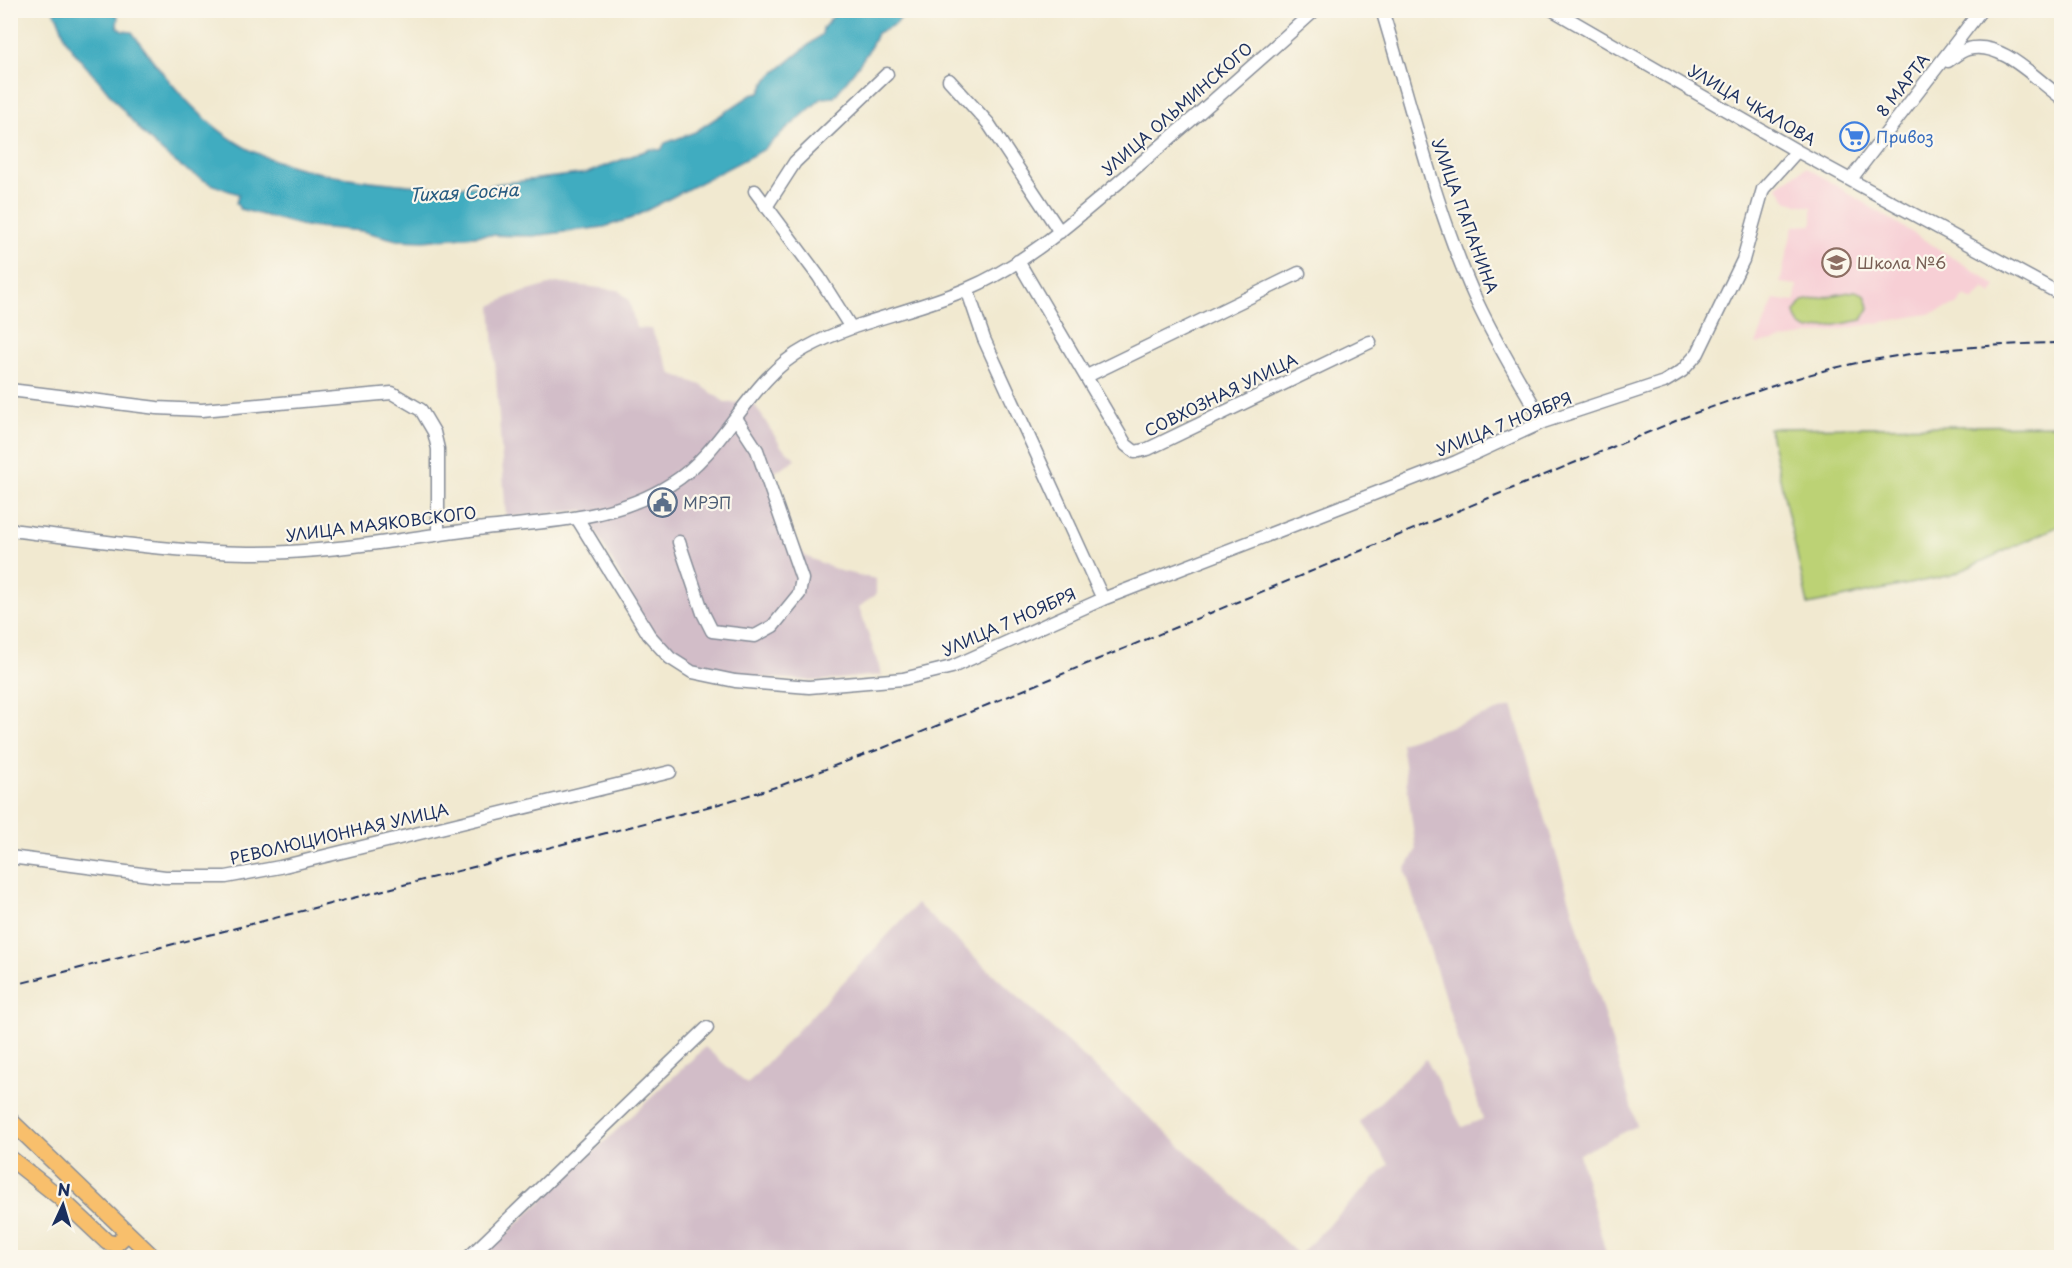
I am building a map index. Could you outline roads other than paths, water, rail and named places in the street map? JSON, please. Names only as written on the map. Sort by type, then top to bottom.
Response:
[{"type":"main road","points":[[10,1120],[153,1257]]},
{"type":"main road","points":[[10,1158],[58,1196],[107,1242],[116,1244],[128,1233]]},
{"type":"street","name":"УЛИЦА ОЛЬМИНСКОГО","points":[[727,431],[770,374],[801,350],[850,326],[967,289],[1018,261],[1060,232],[1207,108],[1315,10]]},
{"type":"street","name":"УЛИЦА ПАПАНИНА","points":[[1382,10],[1422,148],[1457,250],[1478,303],[1543,422]]},
{"type":"street","name":"УЛИЦА ЧКАЛОВА","points":[[1553,10],[1797,151],[2061,295]]},
{"type":"street","name":"8 МАРТА","points":[[1851,179],[1981,10]]},
{"type":"street","points":[[1939,67],[1965,49],[1988,48],[2002,54],[2061,98]]},
{"type":"street","points":[[766,207],[795,162],[887,74]]},
{"type":"street","points":[[949,80],[988,123],[1060,232]]},
{"type":"street","name":"УЛИЦА 7 НОЯБРЯ","points":[[577,518],[615,584],[655,643],[670,658],[693,672],[735,681],[809,687],[893,680],[952,667],[1103,599],[1456,462],[1543,422],[1664,382],[1682,370],[1698,353],[1743,260],[1763,189],[1797,151]]},
{"type":"street","points":[[756,191],[819,277],[850,326]]},
{"type":"street","name":"СОВХОЗНАЯ УЛИЦА","points":[[1018,261],[1126,445],[1135,452],[1142,451],[1370,342]]},
{"type":"street","points":[[1087,376],[1299,273]]},
{"type":"street","name":"УЛИЦА 7 НОЯБРЯ","points":[[967,289],[984,339],[1103,599]]},
{"type":"street","points":[[10,390],[157,408],[202,410],[392,393],[421,410],[434,432],[438,449],[438,534]]},
{"type":"street","points":[[679,542],[703,614],[712,631],[754,636],[773,626],[799,594],[802,579],[794,550],[757,450],[736,418]]},
{"type":"street","name":"УЛИЦА МАЯКОВСКОГО","points":[[10,530],[187,549],[248,553],[309,551],[577,518],[612,512],[670,485],[702,461],[727,431]]},
{"type":"street","name":"РЕВОЛЮЦИОННАЯ УЛИЦА","points":[[10,857],[165,877],[226,877],[280,867],[670,772]]},
{"type":"street","points":[[468,1257],[707,1028]]},
{"type":"water","name":"Тихая Сосна","points":[[53,11],[111,11],[118,17],[117,26],[122,31],[132,32],[171,83],[200,114],[234,141],[268,158],[302,169],[355,179],[428,187],[469,186],[481,189],[496,184],[587,173],[650,149],[661,150],[665,143],[695,132],[751,95],[760,93],[767,79],[822,34],[823,28],[838,11],[906,11],[896,24],[877,33],[864,57],[834,97],[822,98],[763,150],[632,218],[604,227],[533,236],[483,235],[424,241],[397,240],[362,231],[304,226],[240,209],[236,203],[239,194],[196,176],[178,164],[145,135],[73,51]]},
{"type":"railway","points":[[10,986],[719,804],[779,786],[883,748],[1695,413],[1754,392],[1852,364],[1904,355],[1983,346],[2062,343]]},
{"type":"place","name":"Привоз","points":[[1855,137]]},
{"type":"place","name":"Школа №6","points":[[1836,263]]},
{"type":"place","name":"МРЭП","points":[[662,503]]}]
